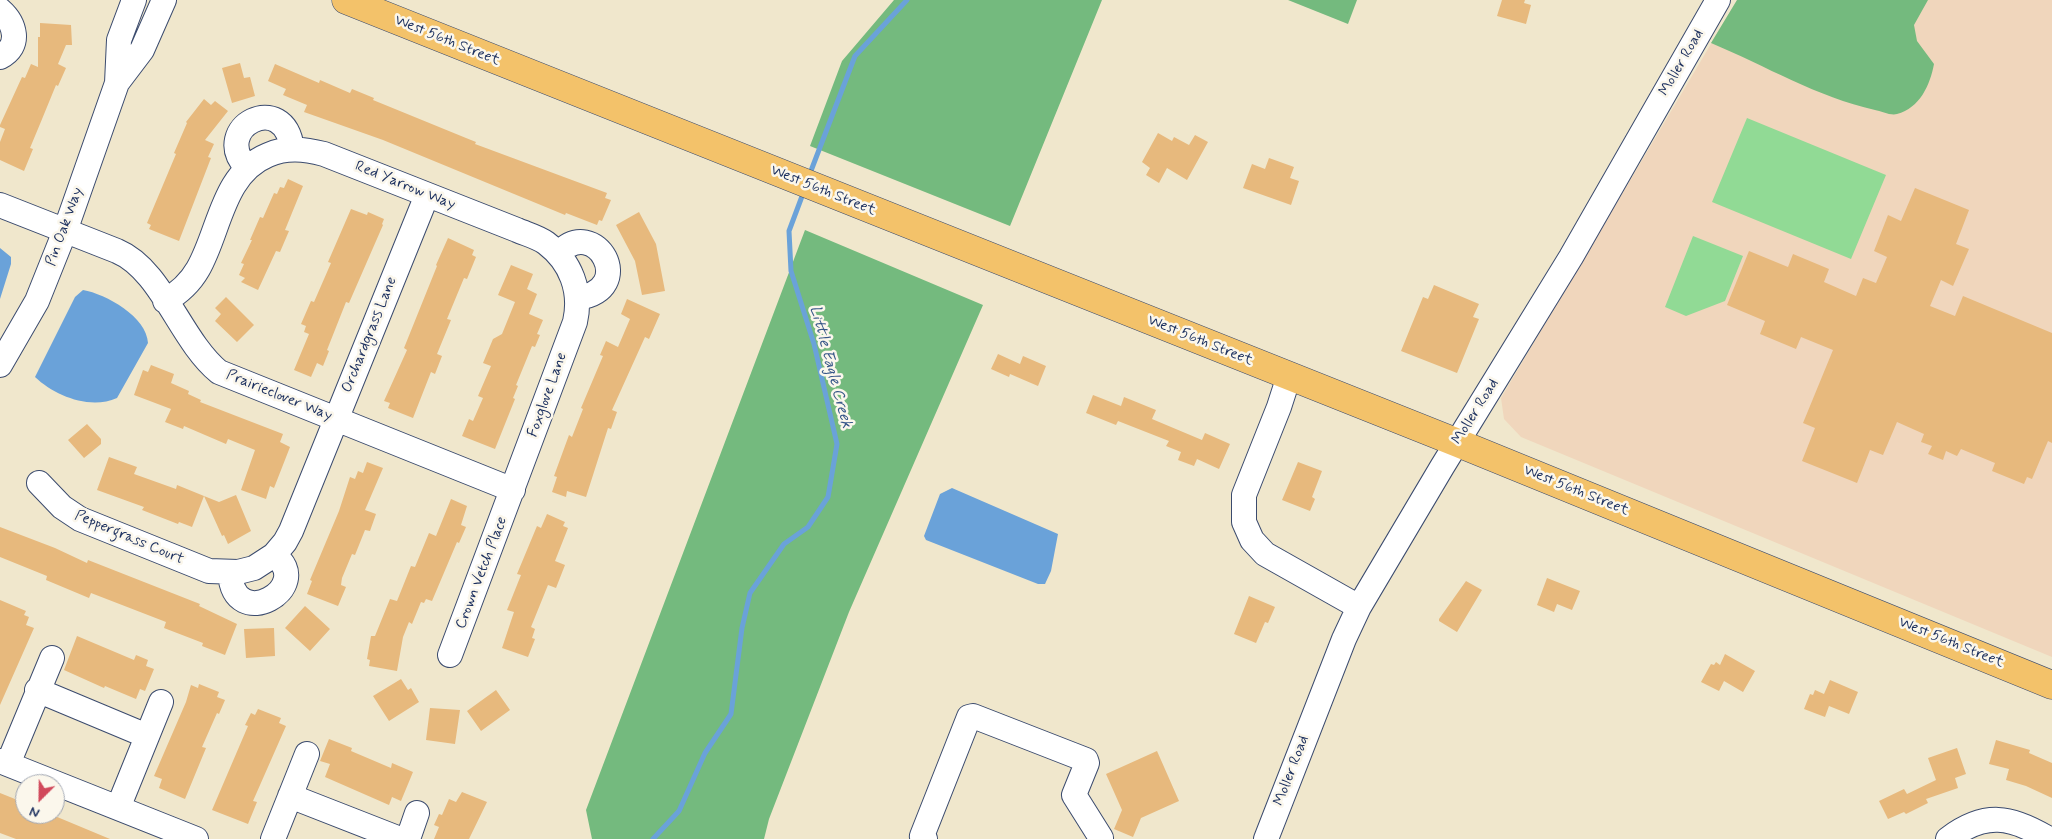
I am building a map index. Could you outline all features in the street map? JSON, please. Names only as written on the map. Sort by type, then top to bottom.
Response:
[{"type":"main road","name":"West 56th Street","points":[[346,0],[1458,443],[2052,684]]},
{"type":"street","name":"Pin Oak Way","points":[[0,365],[34,306],[65,231],[117,82],[120,40],[134,0]]},
{"type":"street","name":"Pin Oak Way","points":[[117,82],[142,50],[164,0]]},
{"type":"street","name":"Moller Road","points":[[1266,839],[1344,639],[1359,608],[1571,257],[1718,0]]},
{"type":"street","points":[[0,10],[10,19],[14,32],[10,47],[0,57]]},
{"type":"street","points":[[247,168],[238,154],[237,140],[243,127],[256,119],[273,119],[279,122],[289,132],[292,149]]},
{"type":"street","name":"Red Yarrow Way","points":[[165,301],[182,289],[198,268],[231,190],[247,168],[274,152],[306,149],[324,154],[517,230]]},
{"type":"street","name":"Orchardgrass Lane","points":[[264,561],[282,547],[292,531],[427,195]]},
{"type":"street","name":"Prairieclover Way","points":[[0,205],[121,253],[129,258],[149,276],[202,356],[219,372],[513,490]]},
{"type":"street","name":"Foxglove Lane","points":[[513,490],[574,325],[577,311],[577,298],[571,272],[558,254],[544,242],[517,230]]},
{"type":"street","points":[[558,254],[572,244],[586,243],[598,248],[607,263],[608,274],[600,290],[591,295],[577,298]]},
{"type":"street","points":[[1289,376],[1279,407],[1244,495],[1244,522],[1252,540],[1265,554],[1359,608]]},
{"type":"street","name":"Peppergrass Court","points":[[39,483],[62,507],[80,519],[209,572],[238,572],[264,561]]},
{"type":"street","name":"Crown Vetch Place","points":[[450,655],[513,490]]},
{"type":"street","points":[[230,572],[232,588],[236,594],[248,602],[262,604],[279,594],[284,585],[285,574],[283,564],[264,561]]},
{"type":"street","points":[[52,658],[4,763],[196,839]]},
{"type":"street","points":[[37,690],[147,736]]},
{"type":"street","points":[[118,808],[160,702]]},
{"type":"street","points":[[925,839],[922,836],[969,717],[973,716],[1086,760],[1087,763],[1074,795],[1101,839]]},
{"type":"street","points":[[273,839],[307,754]]},
{"type":"street","points":[[290,796],[400,839]]},
{"type":"street","points":[[408,839],[417,814]]},
{"type":"street","points":[[1948,839],[1970,825],[1992,820],[2014,822],[2049,839]]},
{"type":"shaded area","points":[[1737,0],[2052,0],[2052,657],[1521,437],[1504,419],[1501,398]]},
{"type":"green space","points":[[894,0],[1102,0],[1010,226],[810,146],[842,61]]},
{"type":"green space","points":[[1288,0],[1357,0],[1348,24]]},
{"type":"green space","points":[[1737,0],[1928,0],[1914,25],[1917,41],[1934,64],[1927,87],[1923,95],[1912,107],[1897,114],[1889,114],[1812,89],[1711,43]]},
{"type":"green space","points":[[1747,118],[1886,175],[1851,259],[1712,202]]},
{"type":"green space","points":[[805,230],[983,305],[849,612],[769,819],[764,839],[592,839],[586,810]]},
{"type":"green space","points":[[1693,236],[1743,256],[1725,301],[1686,316],[1665,307]]},
{"type":"water","points":[[0,248],[11,257],[11,264],[0,299]]},
{"type":"water","points":[[83,290],[103,296],[124,308],[141,324],[146,333],[148,343],[117,398],[107,401],[84,402],[73,399],[52,390],[35,377],[75,297]]},
{"type":"water","points":[[952,488],[1058,534],[1051,571],[1045,584],[1038,584],[926,540],[924,536],[940,494]]},
{"type":"building","points":[[1502,0],[1525,0],[1524,3],[1531,5],[1526,24],[1497,16]]},
{"type":"building","points":[[40,23],[71,25],[72,45],[66,45],[58,64],[66,68],[58,86],[56,85],[30,148],[33,149],[24,171],[0,160],[0,142],[5,129],[0,127],[0,125],[22,77],[25,78],[31,64],[38,67]]},
{"type":"building","points":[[240,63],[244,78],[250,77],[255,96],[232,103],[222,68]]},
{"type":"building","points":[[275,64],[319,83],[320,80],[350,93],[352,89],[374,98],[373,100],[476,142],[475,144],[607,193],[605,198],[611,200],[602,221],[599,220],[597,225],[566,213],[565,215],[383,140],[304,112],[307,105],[283,95],[286,89],[268,81]]},
{"type":"building","points":[[204,99],[211,105],[215,101],[228,111],[205,140],[214,144],[208,157],[211,158],[179,241],[149,229],[151,225],[147,223],[176,154],[174,153],[186,122]]},
{"type":"building","points":[[1158,133],[1172,141],[1174,137],[1189,145],[1195,135],[1208,142],[1187,180],[1167,168],[1159,183],[1146,175],[1150,168],[1142,162]]},
{"type":"building","points":[[1269,158],[1294,167],[1290,178],[1299,181],[1291,205],[1243,188],[1252,164],[1265,169]]},
{"type":"building","points":[[288,179],[303,186],[285,230],[289,231],[280,252],[276,251],[258,290],[241,282],[245,278],[239,275],[244,264],[241,263],[260,217],[263,218],[274,193],[277,194],[280,187],[284,188]]},
{"type":"building","points":[[1915,188],[1969,210],[1956,244],[1969,249],[1953,286],[1941,280],[1930,306],[1955,316],[1963,296],[2052,333],[2052,443],[2048,441],[2032,479],[2027,477],[2024,484],[1992,471],[1995,463],[1961,449],[1957,456],[1946,451],[1943,460],[1928,454],[1932,446],[1921,442],[1924,434],[1897,422],[1883,455],[1870,450],[1857,483],[1802,461],[1815,428],[1803,423],[1833,350],[1801,337],[1796,349],[1760,334],[1765,321],[1727,305],[1749,251],[1788,267],[1793,254],[1829,269],[1824,282],[1856,296],[1863,278],[1876,283],[1887,257],[1874,251],[1888,215],[1901,221]]},
{"type":"building","points":[[351,209],[367,215],[368,212],[384,219],[383,225],[349,303],[346,302],[327,350],[329,351],[323,366],[317,363],[311,377],[294,370],[309,334],[304,332],[306,326],[301,324],[311,301],[314,302],[331,263],[328,262]]},
{"type":"building","points":[[639,212],[656,244],[665,291],[642,295],[635,261],[616,225]]},
{"type":"building","points":[[448,238],[474,250],[472,255],[476,257],[467,279],[464,278],[447,319],[451,320],[437,354],[442,356],[435,374],[431,372],[413,418],[388,408],[390,403],[384,401],[407,350],[404,348]]},
{"type":"building","points":[[511,265],[533,274],[527,289],[537,294],[529,314],[543,320],[537,334],[540,335],[535,347],[532,346],[516,385],[518,386],[513,398],[515,399],[495,449],[462,436],[469,419],[473,421],[483,398],[478,396],[491,366],[483,363],[493,339],[502,334],[515,302],[498,295]]},
{"type":"building","points":[[1434,285],[1479,304],[1473,317],[1479,319],[1457,373],[1401,351],[1423,297],[1428,299]]},
{"type":"building","points":[[226,297],[254,325],[237,342],[215,321],[221,314],[215,308]]},
{"type":"building","points":[[627,299],[660,314],[649,339],[645,337],[612,410],[617,412],[611,429],[608,428],[586,497],[567,491],[566,497],[552,492],[557,477],[554,476],[569,435],[572,437],[583,409],[581,408],[603,356],[600,355],[606,341],[618,347],[630,319],[621,314]]},
{"type":"building","points":[[998,354],[1020,364],[1023,356],[1046,366],[1038,386],[1010,374],[1009,377],[991,369]]},
{"type":"building","points":[[151,365],[174,374],[171,383],[189,391],[188,394],[201,400],[200,402],[283,434],[280,442],[290,447],[274,488],[270,486],[266,499],[241,490],[255,450],[228,439],[226,444],[184,426],[183,429],[165,422],[171,409],[134,395],[143,370],[148,372]]},
{"type":"building","points":[[1093,395],[1121,406],[1124,397],[1156,410],[1152,419],[1202,440],[1205,433],[1230,444],[1219,469],[1197,459],[1194,466],[1178,460],[1181,452],[1166,446],[1169,441],[1118,421],[1116,425],[1086,413]]},
{"type":"building","points":[[87,424],[101,439],[101,444],[84,458],[68,440]]},
{"type":"building","points":[[109,457],[137,467],[134,474],[176,489],[177,485],[204,496],[192,527],[179,522],[178,524],[142,510],[144,507],[97,490]]},
{"type":"building","points":[[367,462],[383,468],[365,510],[376,514],[370,531],[365,530],[355,555],[352,554],[342,578],[341,585],[346,587],[338,606],[307,594],[312,581],[310,580],[339,511],[350,477],[355,479],[358,471],[363,473]]},
{"type":"building","points":[[1298,462],[1322,471],[1312,497],[1315,499],[1310,511],[1282,500]]},
{"type":"building","points":[[236,495],[251,531],[228,544],[224,535],[222,536],[204,496],[219,502]]},
{"type":"building","points":[[451,499],[467,506],[461,525],[466,527],[459,543],[457,542],[432,601],[426,599],[424,603],[421,602],[412,624],[409,622],[403,637],[397,671],[369,666],[370,660],[367,659],[371,636],[375,636],[390,599],[397,601],[411,566],[415,567],[429,533],[436,536]]},
{"type":"building","points":[[547,514],[565,522],[563,526],[568,528],[555,561],[565,565],[556,588],[548,585],[531,627],[535,629],[532,638],[535,639],[528,657],[502,648],[514,612],[507,610],[521,575],[517,574],[537,526],[541,528]]},
{"type":"building","points":[[0,527],[55,548],[87,563],[88,560],[200,604],[199,606],[237,624],[225,655],[202,646],[203,643],[164,628],[166,622],[91,593],[89,598],[46,580],[47,576],[0,557]]},
{"type":"building","points":[[1547,578],[1580,591],[1572,610],[1557,604],[1554,612],[1537,605]]},
{"type":"building","points":[[1466,581],[1482,590],[1457,632],[1439,621],[1439,619]]},
{"type":"building","points":[[1249,596],[1275,607],[1268,623],[1265,622],[1256,643],[1234,634]]},
{"type":"building","points":[[0,600],[26,611],[24,615],[29,617],[26,625],[34,628],[0,705]]},
{"type":"building","points":[[305,606],[330,629],[310,651],[285,628]]},
{"type":"building","points":[[274,628],[275,656],[246,658],[244,629]]},
{"type":"building","points":[[77,636],[134,660],[136,655],[148,660],[146,666],[154,669],[145,691],[140,689],[136,699],[105,686],[104,688],[64,670]]},
{"type":"building","points":[[1725,654],[1755,671],[1743,692],[1724,681],[1719,691],[1701,682],[1711,664],[1714,665],[1716,662],[1720,665]]},
{"type":"building","points":[[401,679],[408,690],[411,688],[419,702],[389,721],[373,696]]},
{"type":"building","points":[[1830,680],[1858,692],[1849,714],[1829,706],[1825,717],[1804,709],[1810,694],[1813,695],[1815,690],[1824,694]]},
{"type":"building","points":[[199,684],[219,692],[217,697],[225,700],[202,747],[206,748],[185,799],[159,788],[162,779],[154,776],[186,702],[191,685],[198,688]]},
{"type":"building","points":[[496,690],[510,710],[481,731],[467,711]]},
{"type":"building","points":[[430,708],[460,710],[455,744],[426,740]]},
{"type":"building","points":[[258,709],[281,718],[279,723],[286,726],[253,801],[257,802],[248,824],[212,810],[248,726],[245,725],[251,713],[255,715]]},
{"type":"building","points":[[329,739],[352,748],[351,751],[391,768],[392,763],[413,772],[401,801],[392,797],[389,805],[325,777],[330,764],[320,761]]},
{"type":"building","points":[[1996,740],[2030,750],[2029,753],[2052,763],[2052,798],[2026,786],[2006,780],[2009,769],[1989,764]]},
{"type":"building","points":[[1957,748],[1966,774],[1955,778],[1958,788],[1926,799],[1928,803],[1906,814],[1904,812],[1888,819],[1879,801],[1904,789],[1907,794],[1936,780],[1928,758]]},
{"type":"building","points":[[1157,751],[1179,801],[1141,818],[1133,837],[1114,829],[1122,810],[1106,774]]},
{"type":"building","points":[[462,792],[487,802],[469,839],[434,839],[439,827],[434,825],[439,814],[442,815],[449,799],[456,802]]},
{"type":"building","points":[[0,793],[15,799],[15,824],[65,824],[65,820],[110,839],[16,839],[0,833]]},
{"type":"waterway","name":"Little Eagle Creek","points":[[809,176],[855,56],[907,0]]},
{"type":"waterway","name":"Little Eagle Creek","points":[[653,839],[679,811],[705,753],[731,714],[742,628],[750,593],[784,544],[808,527],[828,497],[837,444],[814,344],[791,271],[789,231],[804,191]]}]
